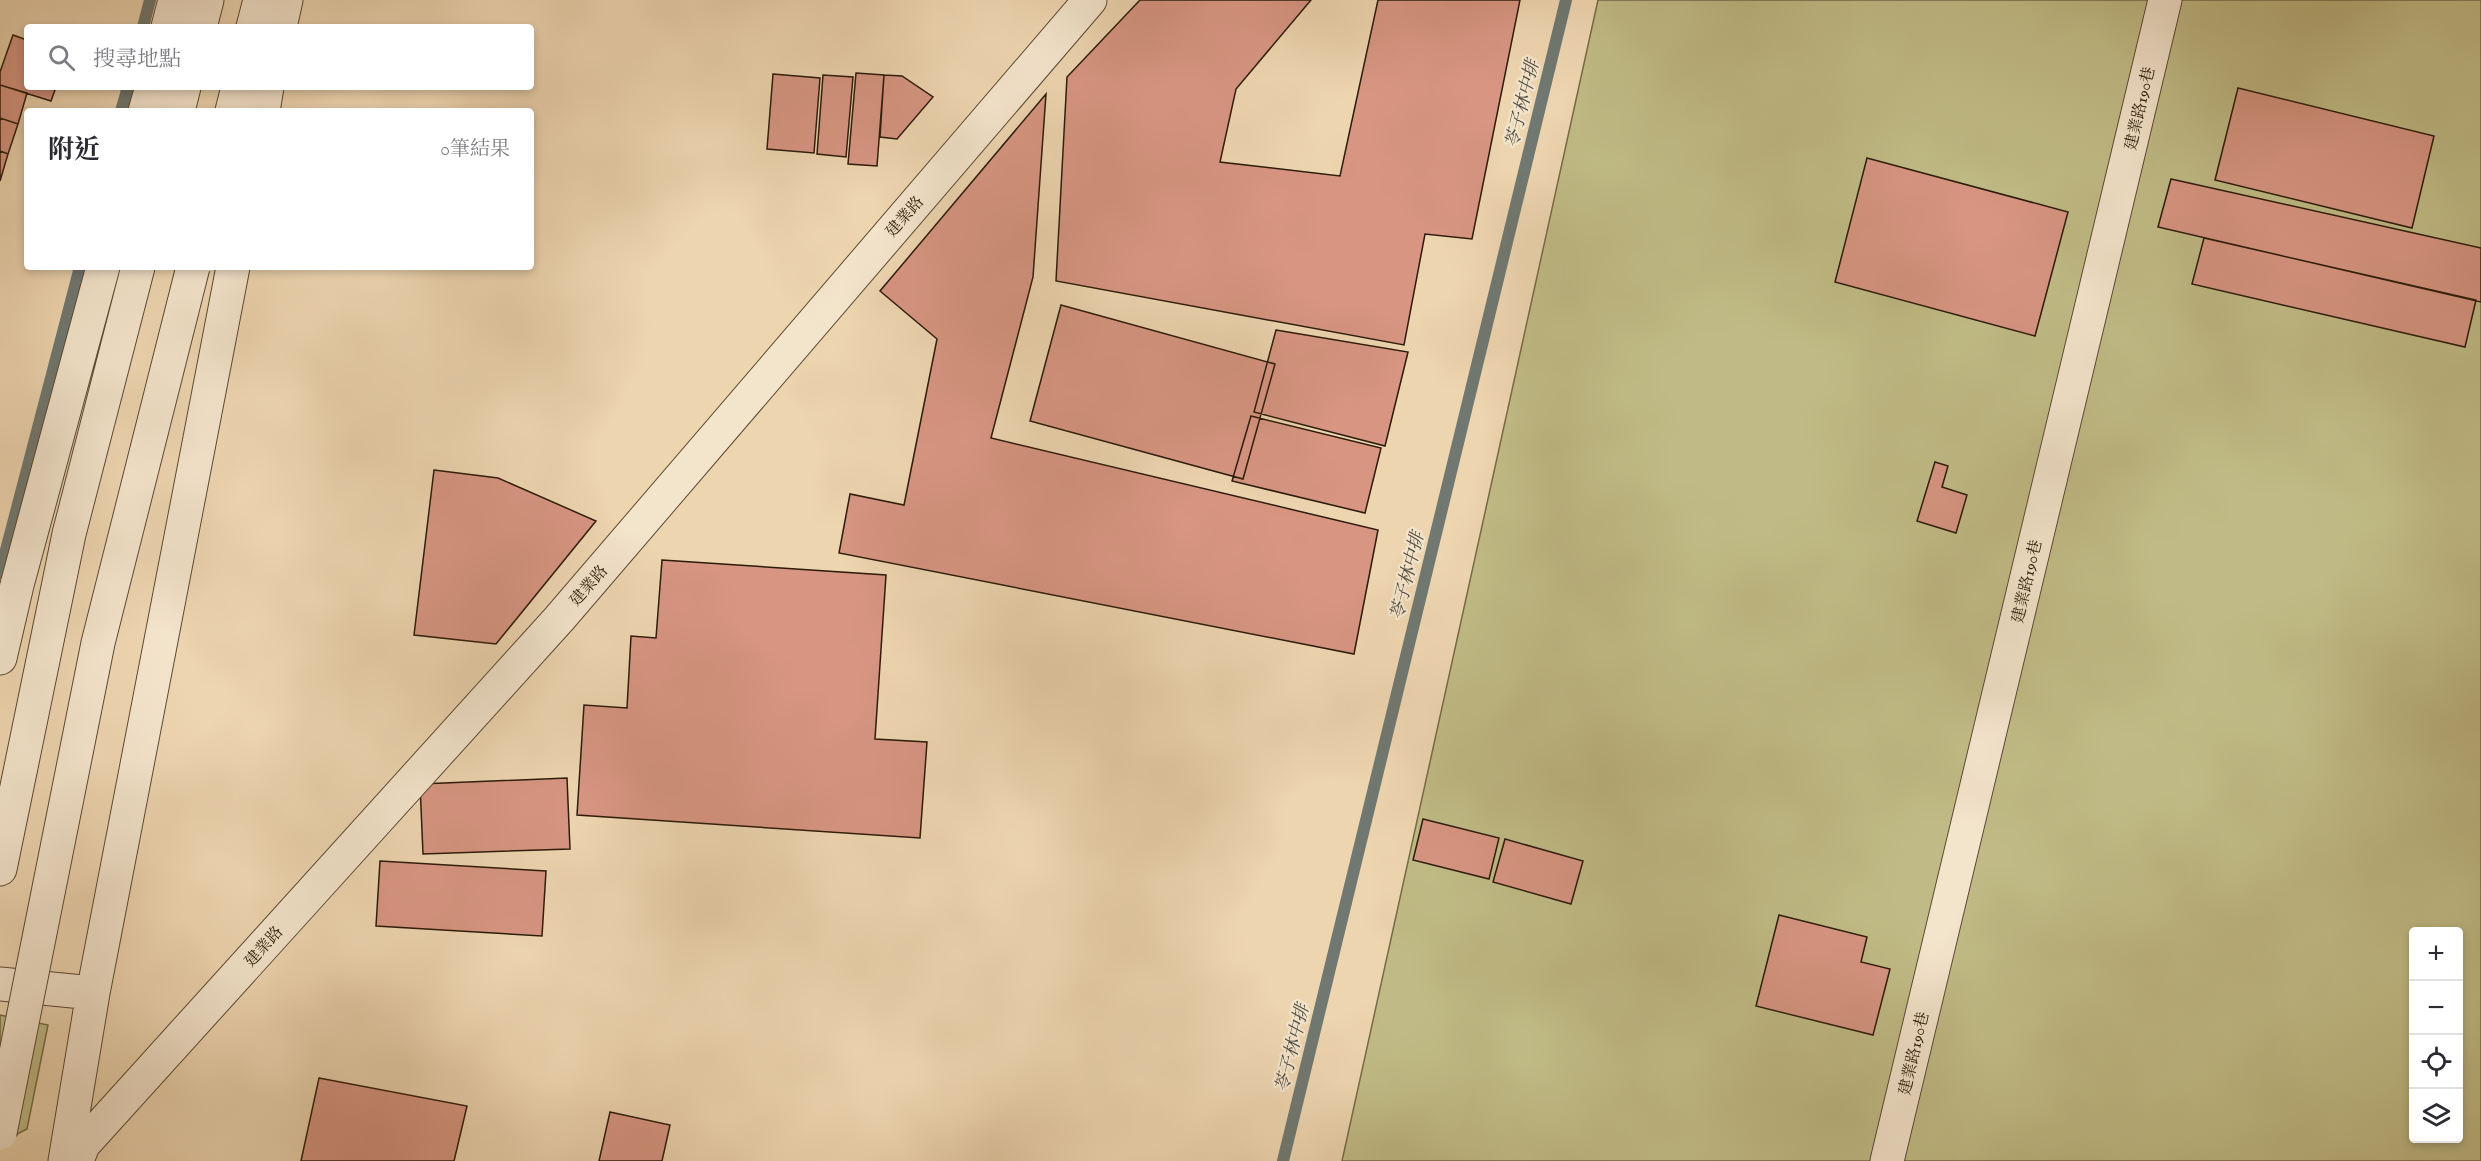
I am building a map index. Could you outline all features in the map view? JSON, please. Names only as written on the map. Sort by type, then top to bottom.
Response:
[{"type":"street","points":[[169,24],[175,0]]},
{"type":"street","points":[[201,24],[207,0]]},
{"type":"street","points":[[254,24],[260,0]]},
{"type":"street","points":[[281,24],[286,0]]},
{"type":"street","name":"建業路","points":[[77,1161],[83,1145],[559,619],[1090,0]]},
{"type":"street","name":"建業路190巷","points":[[1887,1161],[2165,0]]},
{"type":"street","points":[[146,108],[151,90]]},
{"type":"street","points":[[179,108],[183,90]]},
{"type":"street","points":[[233,108],[237,90]]},
{"type":"street","points":[[264,108],[266,90]]},
{"type":"street","points":[[0,658],[17,585],[102,270]]},
{"type":"street","points":[[0,869],[69,534],[137,270]]},
{"type":"street","points":[[0,1133],[98,643],[192,270]]},
{"type":"street","points":[[65,1161],[93,993],[232,270]]},
{"type":"street","points":[[0,984],[93,993]]},
{"type":"shaded area","points":[[1598,0],[2481,0],[2481,1161],[1342,1161]]},
{"type":"shaded area","points":[[0,1015],[48,1025],[27,1129],[0,1143]]},
{"type":"building","points":[[1140,0],[1311,0],[1236,89],[1220,162],[1340,176],[1378,0],[1520,0],[1472,239],[1425,234],[1404,345],[1056,281],[1067,77]]},
{"type":"building","points":[[13,35],[24,39],[24,90],[55,90],[51,101],[0,85],[0,72]]},
{"type":"building","points":[[856,73],[884,75],[877,166],[848,164]]},
{"type":"building","points":[[773,74],[820,78],[814,153],[767,149]]},
{"type":"building","points":[[823,75],[853,77],[846,157],[817,154]]},
{"type":"building","points":[[884,75],[902,76],[933,97],[897,139],[880,137]]},
{"type":"building","points":[[0,85],[27,93],[18,124],[0,118]]},
{"type":"building","points":[[2238,88],[2434,136],[2412,228],[2215,180]]},
{"type":"building","points":[[1046,94],[1033,277],[991,438],[1378,530],[1354,654],[839,553],[850,494],[904,505],[937,339],[880,291]]},
{"type":"building","points":[[0,118],[18,124],[8,154],[0,151]]},
{"type":"building","points":[[0,151],[8,154],[0,181]]},
{"type":"building","points":[[1867,158],[2068,212],[2035,336],[1835,282]]},
{"type":"building","points":[[2171,179],[2481,248],[2481,302],[2158,227]]},
{"type":"building","points":[[2204,238],[2476,300],[2465,347],[2192,284]]},
{"type":"building","points":[[1061,305],[1275,364],[1243,479],[1030,421]]},
{"type":"building","points":[[1276,330],[1408,352],[1385,446],[1254,412]]},
{"type":"building","points":[[1251,416],[1381,448],[1365,513],[1232,481]]},
{"type":"building","points":[[1935,462],[1948,466],[1942,487],[1967,495],[1956,533],[1917,521]]},
{"type":"building","points":[[434,470],[498,478],[596,521],[496,644],[414,635]]},
{"type":"building","points":[[662,560],[886,575],[875,739],[927,742],[920,838],[577,815],[584,705],[627,708],[631,636],[656,638]]},
{"type":"building","points":[[567,778],[570,849],[423,854],[420,784]]},
{"type":"building","points":[[1423,819],[1499,838],[1489,879],[1413,860]]},
{"type":"building","points":[[1505,839],[1583,861],[1571,904],[1493,882]]},
{"type":"building","points":[[380,861],[546,871],[542,936],[376,926]]},
{"type":"building","points":[[1779,915],[1867,937],[1861,962],[1890,969],[1873,1035],[1756,1006]]},
{"type":"building","points":[[319,1078],[467,1106],[454,1161],[301,1161]]},
{"type":"building","points":[[610,1112],[670,1125],[662,1161],[599,1161]]},
{"type":"waterway","points":[[144,24],[150,0]]},
{"type":"waterway","name":"苓子林中排","points":[[1283,1161],[1566,0]]},
{"type":"waterway","points":[[122,108],[127,90]]},
{"type":"waterway","points":[[0,573],[79,270]]}]
